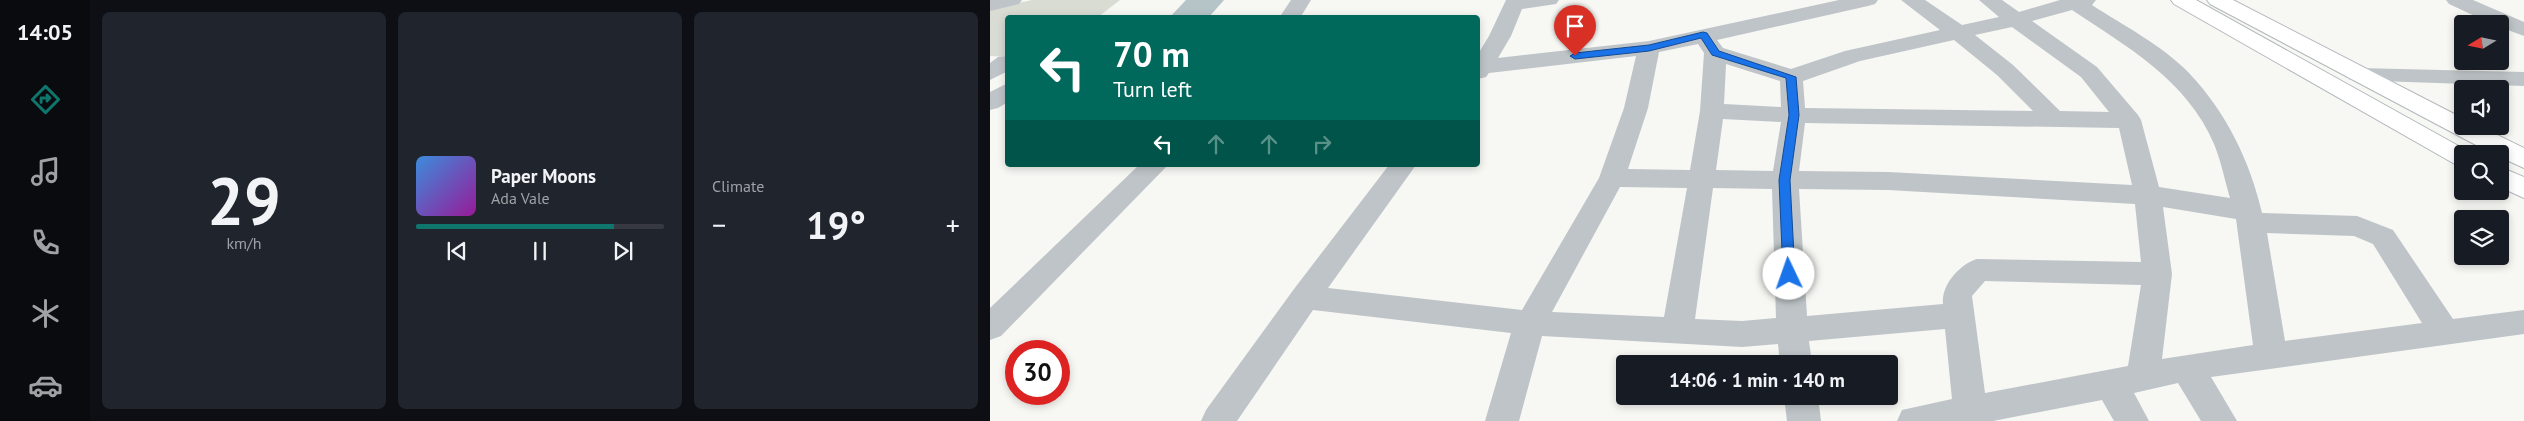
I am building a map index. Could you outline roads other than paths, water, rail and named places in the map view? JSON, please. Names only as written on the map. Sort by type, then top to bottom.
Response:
[{"type":"main road","points":[[2181,0],[2454,153]]},
{"type":"main road","points":[[2217,0],[2358,75],[2524,159]]},
{"type":"main road","points":[[2509,181],[2524,189]]},
{"type":"street","points":[[990,4],[1012,0]]},
{"type":"street","points":[[1291,15],[1301,0]]},
{"type":"street","points":[[1480,69],[1515,2],[1549,0]]},
{"type":"street","points":[[1480,69],[1649,48],[1709,44],[1868,0]]},
{"type":"street","points":[[1911,0],[1960,32],[2025,87],[2054,120]]},
{"type":"street","points":[[1989,0],[2089,72],[2129,120],[2148,195],[2157,274],[2143,377]]},
{"type":"street","points":[[2456,0],[2524,30]]},
{"type":"street","points":[[1709,44],[1791,77],[1853,56],[2017,19],[2077,1],[2150,52],[2180,77],[2210,114],[2227,144],[2249,217],[2271,355]]},
{"type":"street","points":[[1678,330],[1712,111],[1709,44]]},
{"type":"street","points":[[1502,421],[1530,323],[1612,178],[1636,108],[1649,48]]},
{"type":"street","points":[[2358,75],[2524,79]]},
{"type":"street","points":[[1791,77],[1794,115],[1785,180],[1792,331],[1795,355]]},
{"type":"street","points":[[990,104],[1005,92]]},
{"type":"street","points":[[1712,111],[1794,115],[2129,120]]},
{"type":"street","points":[[990,327],[1153,167]]},
{"type":"street","points":[[1218,421],[1305,297],[1402,167]]},
{"type":"street","points":[[1612,178],[1888,181],[2148,195],[2249,217],[2357,226],[2383,237],[2444,332]]},
{"type":"street","points":[[1970,410],[1956,294],[1977,270],[2157,274]]},
{"type":"street","points":[[1305,297],[1530,323],[1742,334],[1959,316]]},
{"type":"street","points":[[1918,421],[2111,384],[2186,367],[2444,332],[2520,326]]},
{"type":"street","points":[[2186,367],[2220,421]]},
{"type":"street","points":[[2111,384],[2132,421]]},
{"type":"street","points":[[1802,405],[1804,421]]}]
